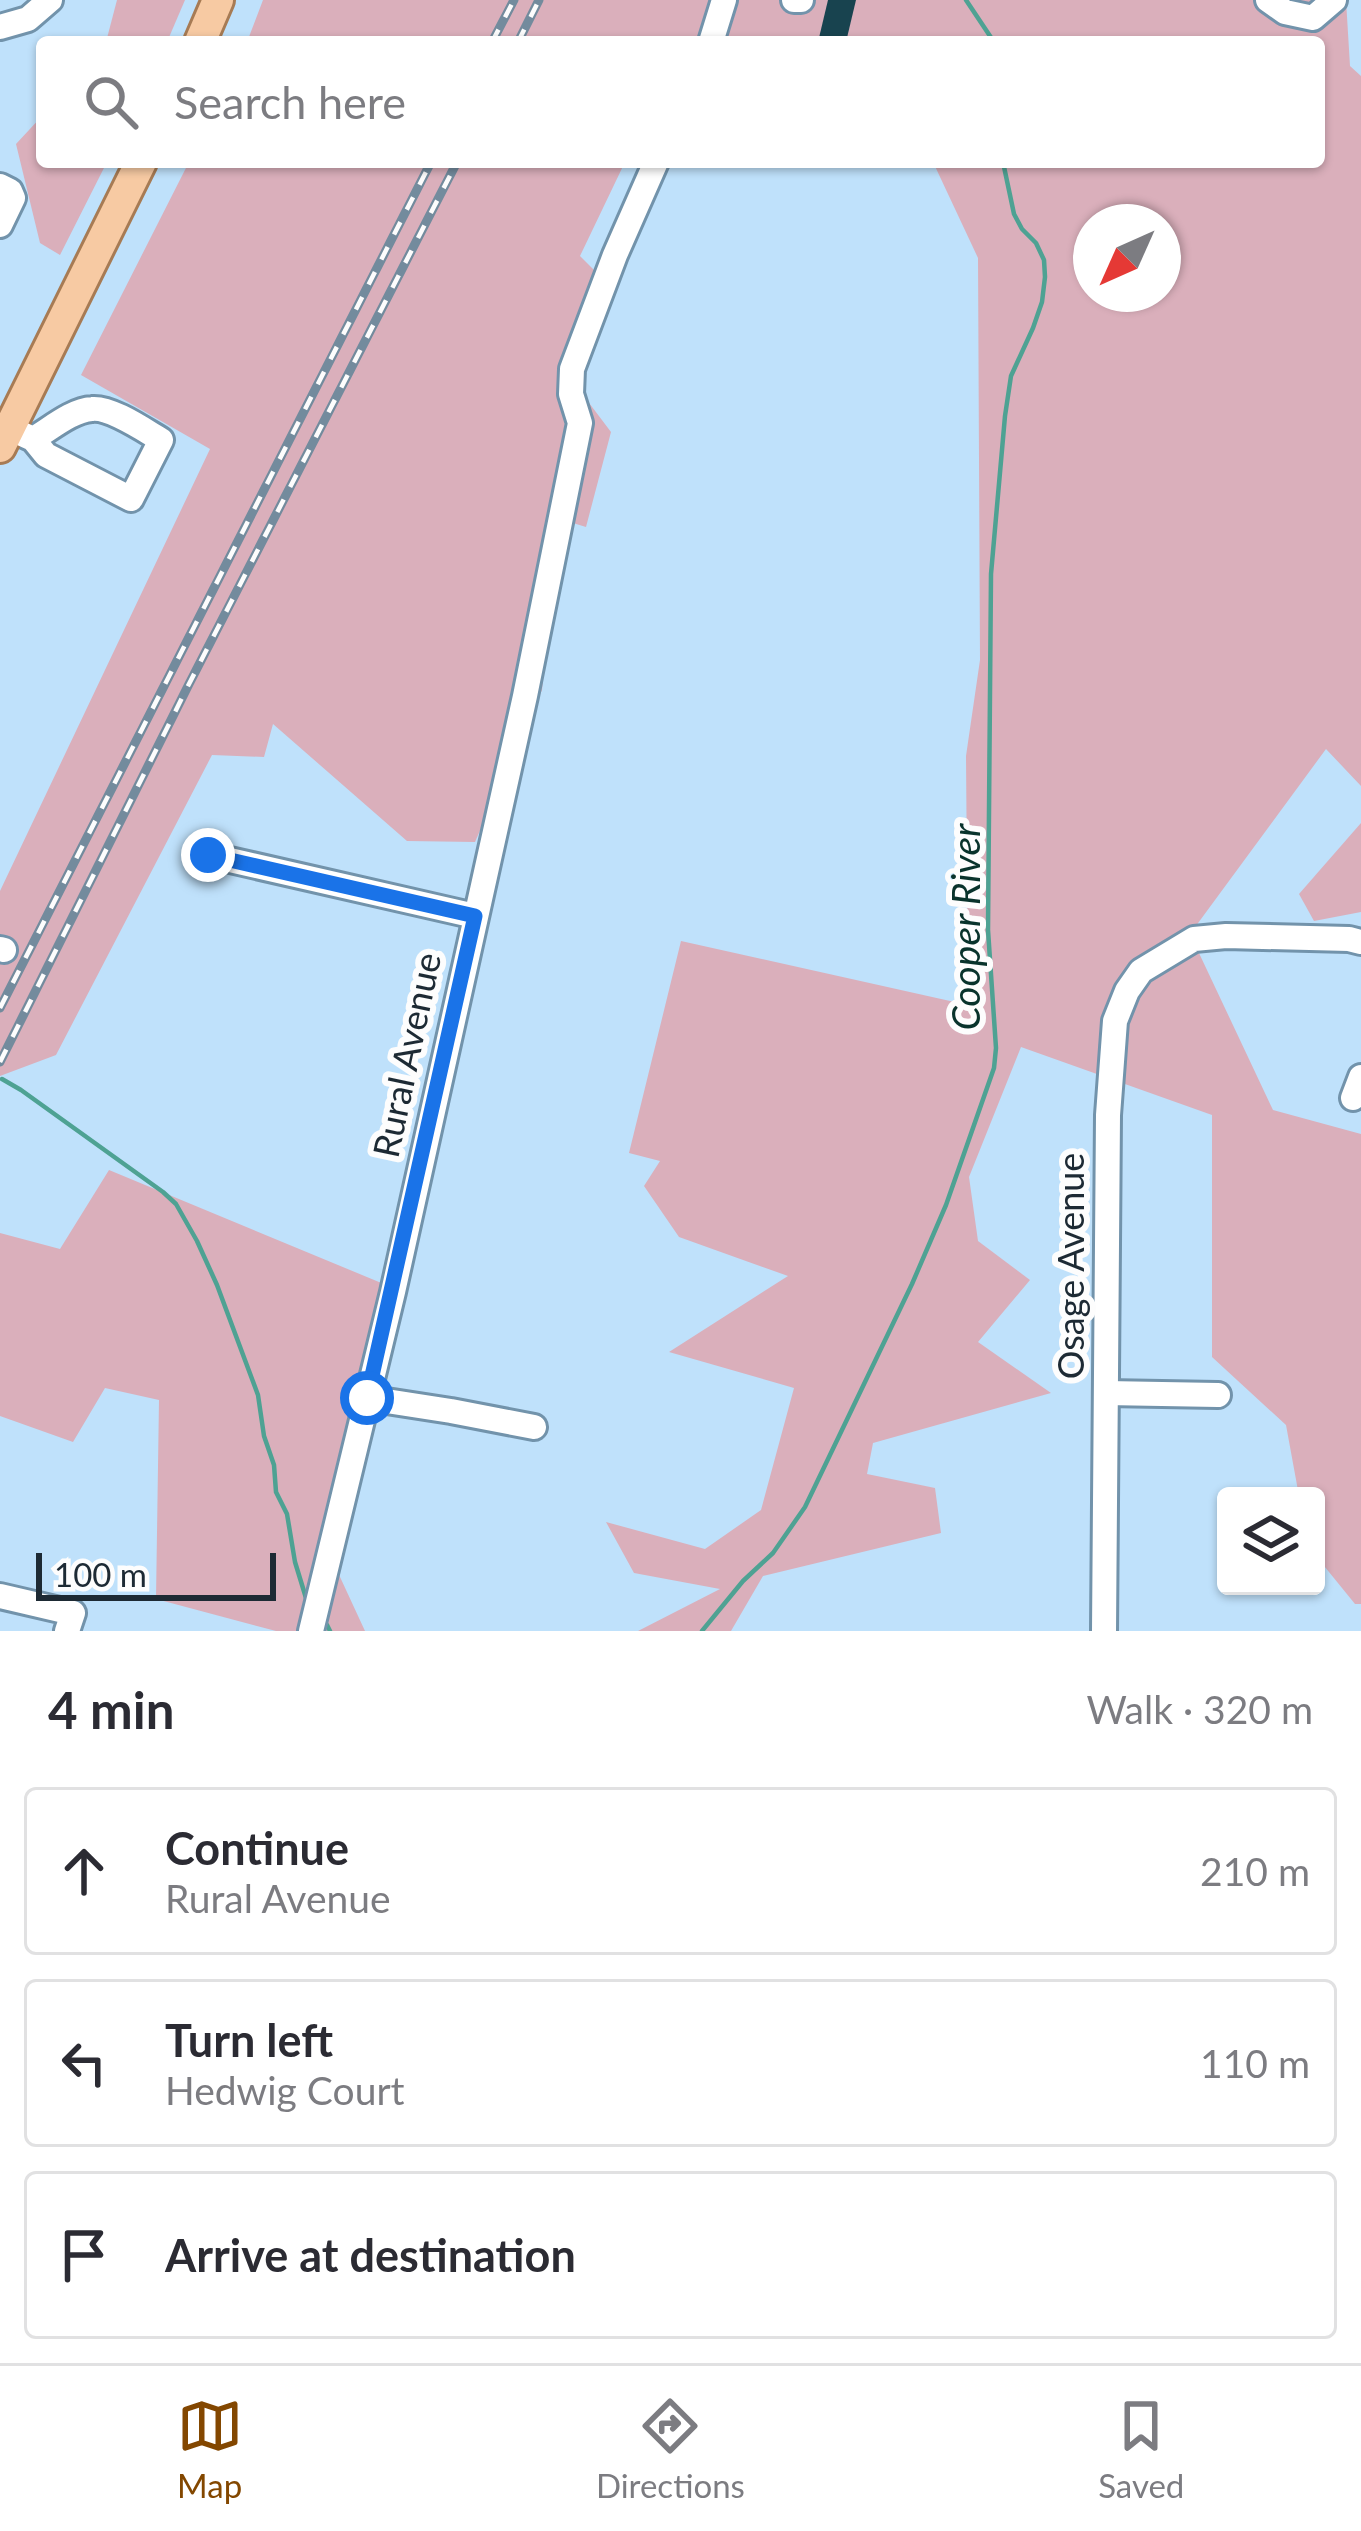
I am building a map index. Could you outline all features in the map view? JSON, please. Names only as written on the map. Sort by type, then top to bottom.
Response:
[{"type":"main road","points":[[203,36],[218,0]]},
{"type":"main road","points":[[14,438],[138,168]]},
{"type":"street","points":[[0,27],[28,19],[50,0]]},
{"type":"street","points":[[713,36],[724,0]]},
{"type":"street","points":[[1268,0],[1285,12],[1312,18],[1334,0]]},
{"type":"street","name":"Rural Avenue","points":[[311,1631],[525,696],[580,423],[571,394],[572,369],[614,255],[653,168]]},
{"type":"street","points":[[0,186],[13,198],[0,225]]},
{"type":"street","points":[[91,409],[106,410],[161,440],[131,499],[14,438],[91,409]]},
{"type":"street","points":[[208,855],[475,916]]},
{"type":"street","name":"Osage Avenue","points":[[1104,1631],[1108,1115],[1115,1021],[1126,991],[1141,971],[1194,939],[1361,942]]},
{"type":"street","points":[[1106,1393],[1218,1395]]},
{"type":"street","points":[[367,1398],[534,1427]]},
{"type":"street","points":[[0,1596],[70,1622]]},
{"type":"shaded area","points":[[117,0],[185,0],[170,36],[108,36]]},
{"type":"shaded area","points":[[263,0],[1346,0],[1350,66],[1361,76],[1361,786],[1326,749],[1190,934],[1273,1110],[1361,1134],[1361,1604],[1355,1604],[1325,1567],[1325,1487],[1297,1487],[1286,1425],[1212,1357],[1212,1115],[1021,1047],[969,1177],[978,1241],[1030,1280],[978,1342],[1051,1393],[873,1443],[867,1474],[935,1488],[941,1533],[763,1576],[731,1631],[638,1631],[720,1589],[634,1573],[606,1522],[705,1549],[761,1510],[794,1388],[669,1352],[788,1276],[679,1237],[644,1186],[660,1161],[629,1153],[681,941],[968,1005],[966,756],[980,660],[978,258],[936,168],[1325,168],[1325,36],[249,36]]},
{"type":"shaded area","points":[[36,122],[36,168],[104,168],[60,255],[40,243],[16,144]]},
{"type":"shaded area","points":[[186,168],[622,168],[580,256],[616,292],[577,387],[611,432],[586,527],[563,520],[542,690],[475,842],[407,841],[273,724],[264,757],[212,755],[56,1055],[0,1076],[0,891],[210,449],[81,375]]},
{"type":"shaded area","points":[[1361,823],[1361,912],[1314,921],[1299,894]]},
{"type":"shaded area","points":[[109,1170],[391,1287],[328,1551],[365,1631],[276,1631],[156,1599],[159,1400],[105,1388],[73,1442],[0,1416],[0,1233],[60,1249]]},
{"type":"building","points":[[828,0],[856,0],[847,36],[819,36]]},
{"type":"waterway","name":"Cooper River","points":[[966,0],[990,36]]},
{"type":"waterway","name":"Cooper River","points":[[702,1631],[773,1553],[805,1507],[912,1284],[946,1205],[994,1068],[988,930],[991,574],[1011,376],[1042,302],[1045,277],[1036,243],[1014,214],[1004,168]]},
{"type":"waterway","points":[[2,1079],[176,1204],[217,1285],[258,1395],[276,1492],[287,1514],[306,1598]]},
{"type":"waterway","points":[[327,1625],[330,1631]]},
{"type":"railway","points":[[495,36],[514,0]]},
{"type":"railway","points":[[521,36],[539,0]]},
{"type":"railway","points":[[0,1008],[428,168]]},
{"type":"railway","points":[[0,1062],[454,168]]},
{"type":"route","points":[[208,855],[475,916],[367,1398]]}]
